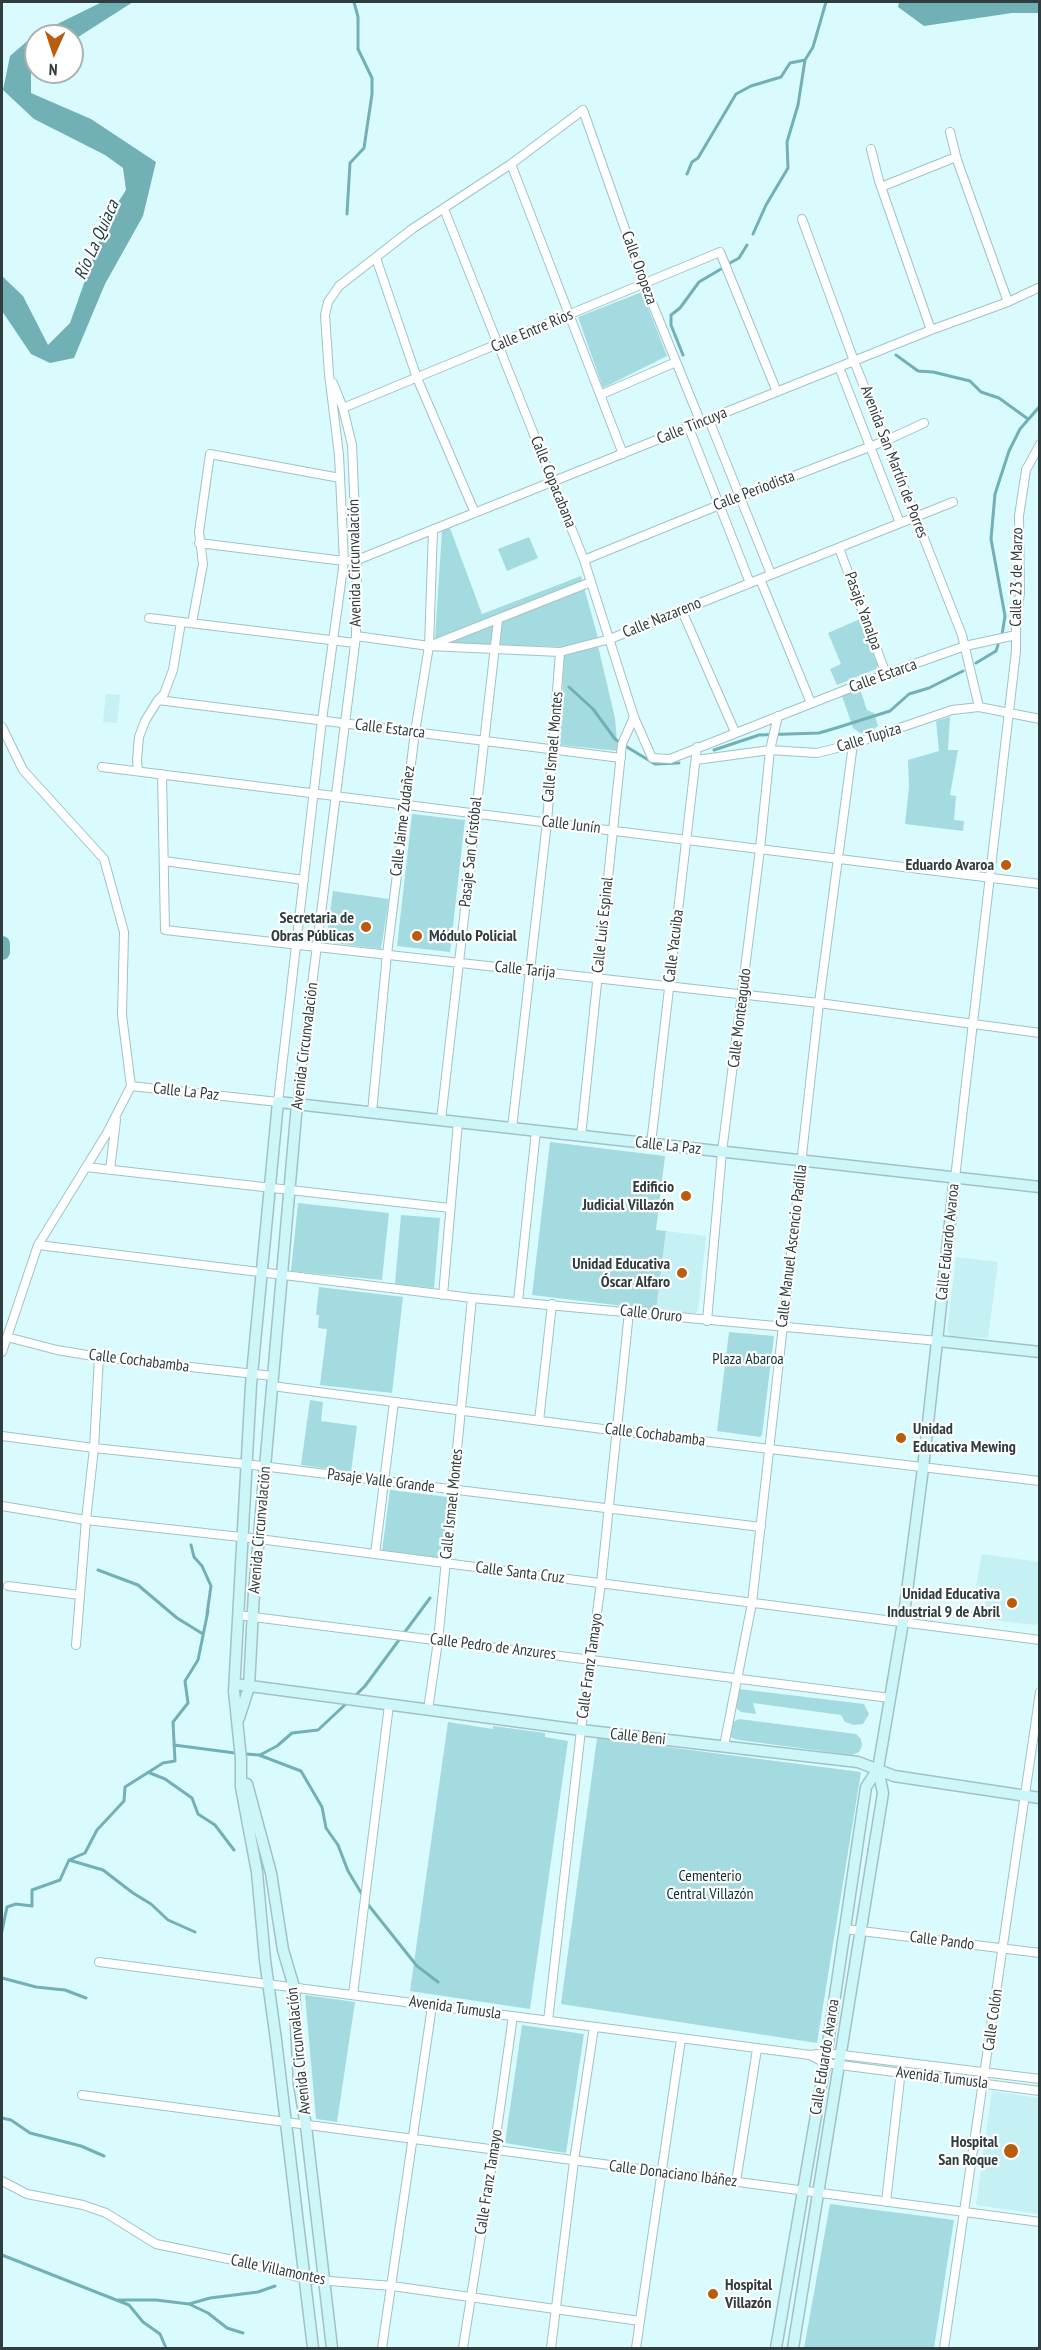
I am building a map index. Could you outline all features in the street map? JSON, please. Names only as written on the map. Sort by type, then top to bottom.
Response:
[{"type":"street","name":"Avenida Circunvalación","points":[[313,2349],[268,1984],[257,1872],[241,1787],[235,1684],[245,1464],[278,1102],[322,720],[344,561],[340,478],[325,315],[328,302],[339,286],[412,229],[511,164],[583,110]]},
{"type":"street","name":"Calle Oropeza","points":[[583,110],[644,283],[676,362],[739,497],[771,574]]},
{"type":"street","points":[[950,132],[956,157],[1008,302]]},
{"type":"street","points":[[871,150],[881,187],[931,330]]},
{"type":"street","points":[[881,187],[956,157]]},
{"type":"street","points":[[511,164],[623,454]]},
{"type":"street","name":"Calle Copacabana","points":[[444,209],[584,560],[634,717],[652,758]]},
{"type":"street","name":"Avenida San Martín de Porres","points":[[802,219],[854,361],[965,646],[979,707]]},
{"type":"street","name":"Calle Entre Ríos","points":[[343,408],[720,252],[777,392]]},
{"type":"street","points":[[376,258],[417,378],[475,513]]},
{"type":"street","name":"Calle Tincuya","points":[[199,543],[344,561],[357,560],[931,330],[1008,302],[1040,287]]},
{"type":"street","points":[[600,395],[676,362]]},
{"type":"street","name":"Avenida San Martín de Porres","points":[[839,367],[872,446],[900,523]]},
{"type":"street","name":"Avenida Circunvalación","points":[[238,1721],[249,1687],[272,1381],[297,1104],[355,640],[357,560],[352,445],[343,408],[329,374]]},
{"type":"street","name":"Calle Periodista","points":[[584,560],[719,504],[885,441],[924,423]]},
{"type":"street","points":[[689,428],[750,583]]},
{"type":"street","name":"Calle 23 de Marzo","points":[[1009,713],[1020,593],[1019,516],[1026,470],[1040,444]]},
{"type":"street","points":[[192,623],[203,564],[199,532],[210,454],[340,478]]},
{"type":"street","name":"Calle Nazareno","points":[[149,618],[333,641],[355,640],[560,652],[610,639],[953,502]]},
{"type":"street","name":"Calle Jaime Zudañez","points":[[372,1112],[387,954],[415,732],[429,646],[433,530]]},
{"type":"street","name":"Pasaje Yanalpa","points":[[839,548],[886,674]]},
{"type":"street","points":[[760,579],[811,703]]},
{"type":"street","points":[[429,646],[591,582]]},
{"type":"street","points":[[682,610],[735,732]]},
{"type":"street","name":"Pasaje San Cristóbal","points":[[441,1120],[498,620]]},
{"type":"street","points":[[138,771],[139,737],[158,700],[164,694],[173,670],[181,622]]},
{"type":"street","name":"Calle Estarca","points":[[652,758],[670,759],[886,674],[965,646],[1016,635]]},
{"type":"street","name":"Calle Ismael Montes","points":[[512,1128],[547,822],[560,652]]},
{"type":"street","name":"Calle Estarca","points":[[158,700],[621,758]]},
{"type":"street","name":"Calle Tupiza","points":[[696,760],[770,750],[817,753],[853,744],[952,710],[979,707],[1040,719]]},
{"type":"street","name":"Calle Eduardo Avaroa","points":[[794,2349],[883,1792],[878,1769],[903,1622],[923,1468],[1009,713]]},
{"type":"street","name":"Calle Monteagudo","points":[[707,1321],[722,1152],[743,994],[770,750],[778,716]]},
{"type":"street","name":"Calle Luis Espinal","points":[[581,1136],[622,744],[634,717]]},
{"type":"street","points":[[2,727],[23,770],[104,859],[124,932],[122,1023],[130,1086],[86,1167],[38,1245],[2,1352]]},
{"type":"street","name":"Calle Manuel Ascencio Padilla","points":[[724,1746],[752,1603],[819,1003],[853,744]]},
{"type":"street","name":"Calle Yacuiba","points":[[651,1144],[697,747]]},
{"type":"street","name":"Calle Junín","points":[[102,767],[1040,884]]},
{"type":"street","name":"Calle Tarija","points":[[162,774],[165,930],[743,994],[1040,1033]]},
{"type":"street","points":[[164,861],[304,880]]},
{"type":"street","name":"Calle La Paz","points":[[130,1086],[1040,1187]]},
{"type":"street","points":[[110,1170],[117,1113]]},
{"type":"street","points":[[443,1295],[458,1122]]},
{"type":"street","points":[[518,1301],[536,1131]]},
{"type":"street","points":[[86,1167],[450,1208]]},
{"type":"street","name":"Calle Oruro","points":[[38,1245],[443,1295],[1040,1352]]},
{"type":"street","name":"Calle Ismael Montes","points":[[428,1710],[438,1641],[472,1298]]},
{"type":"street","points":[[539,1421],[552,1304]]},
{"type":"street","name":"Calle Franz Tamayo","points":[[548,2021],[581,1730],[601,1583],[629,1312]]},
{"type":"street","name":"Calle Cochabamba","points":[[7,1337],[57,1350],[99,1357],[252,1374],[272,1381],[394,1402],[769,1450],[1040,1481]]},
{"type":"street","points":[[76,1645],[94,1448],[99,1357]]},
{"type":"street","points":[[375,1554],[394,1402]]},
{"type":"street","name":"Pasaje Valle Grande","points":[[2,1436],[761,1527]]},
{"type":"street","name":"Calle Santa Cruz","points":[[2,1506],[86,1520],[259,1539],[1040,1640]]},
{"type":"street","points":[[8,1586],[80,1595]]},
{"type":"street","name":"Calle Pedro de Anzures","points":[[238,1615],[890,1698]]},
{"type":"street","name":"Calle Beni","points":[[235,1684],[581,1730],[858,1762],[894,1776],[1040,1798]]},
{"type":"street","name":"Calle Colón","points":[[944,2349],[1040,1692]]},
{"type":"street","points":[[353,1995],[389,1705]]},
{"type":"street","name":"Avenida Circunvalación","points":[[241,1759],[271,1873],[283,1950],[294,1987],[299,2084],[332,2349]]},
{"type":"street","name":"Calle Eduardo Avaroa","points":[[776,2349],[846,1929],[866,1787],[878,1769]]},
{"type":"street","name":"Calle Pando","points":[[846,1929],[1040,1953]]},
{"type":"street","name":"Avenida Tumusla","points":[[99,1962],[841,2060],[902,2063],[1040,2079]]},
{"type":"street","points":[[382,2349],[432,2006]]},
{"type":"street","name":"Calle Franz Tamayo","points":[[463,2349],[513,2016]]},
{"type":"street","points":[[551,2349],[574,2161],[594,2027]]},
{"type":"street","points":[[636,2349],[681,2038]]},
{"type":"street","points":[[736,2182],[757,2049]]},
{"type":"street","name":"Avenida Tumusla","points":[[841,2060],[901,2073],[1040,2091]]},
{"type":"street","points":[[886,2202],[902,2063]]},
{"type":"street","name":"Calle Donaciano Ibáñez","points":[[82,2095],[1040,2222]]},
{"type":"street","name":"Calle Villamontes","points":[[2,2181],[27,2194],[83,2205],[106,2213],[156,2244],[243,2262],[305,2279],[392,2286],[640,2321]]},
{"type":"shaded area","name":"Río La Quiaca","points":[[102,2],[133,2],[84,33],[84,24],[57,24]]},
{"type":"shaded area","points":[[899,2],[1039,2],[1039,13],[1012,13],[924,26],[898,7]]},
{"type":"shaded area","name":"Río La Quiaca","points":[[24,44],[24,84],[31,84],[31,93],[91,119],[156,162],[143,216],[105,284],[74,358],[50,363],[31,354],[2,311],[2,276],[23,296],[48,345],[70,323],[106,221],[126,190],[123,168],[105,155],[34,119],[3,90],[10,56]]},
{"type":"shaded area","points":[[106,694],[120,695],[117,723],[103,722]]},
{"type":"shaded area","name":"Unidad Educativa Óscar Alfaro","points":[[666,1231],[706,1236],[698,1311],[694,1314],[656,1310]]},
{"type":"shaded area","points":[[956,1257],[998,1262],[988,1338],[950,1336],[947,1331]]},
{"type":"shaded area","name":"Unidad Educativa Industrial 9 de Abril","points":[[982,1554],[1039,1562],[1039,1623],[1035,1625],[983,1619],[987,1587],[976,1586]]},
{"type":"shaded area","name":"Hospital San Roque","points":[[992,2091],[1039,2098],[1039,2214],[976,2205]]},
{"type":"green space","points":[[642,292],[667,356],[603,388],[578,317]]},
{"type":"green space","points":[[450,528],[482,614],[581,576],[598,638],[562,647],[449,643],[435,638],[442,531]]},
{"type":"green space","points":[[529,537],[538,558],[507,571],[498,549]]},
{"type":"green space","points":[[860,619],[879,663],[876,669],[837,685],[830,669],[841,664],[828,633]]},
{"type":"green space","points":[[598,646],[615,718],[618,751],[560,745],[564,656]]},
{"type":"green space","points":[[860,689],[867,710],[874,713],[878,726],[869,732],[860,733],[853,728],[842,696]]},
{"type":"green space","points":[[950,717],[948,750],[958,750],[950,795],[956,796],[954,820],[964,821],[963,831],[905,824],[909,787],[908,760],[939,751],[936,721]]},
{"type":"green space","points":[[412,814],[465,820],[450,952],[397,946]]},
{"type":"green space","points":[[333,891],[389,899],[381,949],[326,942]]},
{"type":"green space","points":[[550,1142],[665,1156],[656,1230],[666,1231],[656,1310],[532,1295]]},
{"type":"green space","points":[[298,1203],[389,1213],[382,1280],[291,1271]]},
{"type":"green space","points":[[401,1215],[440,1218],[434,1288],[395,1284]]},
{"type":"green space","points":[[319,1287],[403,1297],[392,1393],[320,1385],[327,1329],[318,1328],[319,1315],[316,1315]]},
{"type":"green space","name":"Plaza Abaroa","points":[[729,1332],[774,1336],[760,1437],[717,1431]]},
{"type":"green space","points":[[310,1400],[323,1402],[321,1421],[357,1426],[351,1472],[301,1465]]},
{"type":"green space","points":[[390,1490],[448,1497],[440,1558],[382,1551]]},
{"type":"green space","points":[[739,1689],[864,1704],[869,1714],[863,1724],[854,1725],[845,1722],[841,1715],[753,1703],[756,1714],[741,1712],[734,1706],[736,1692]]},
{"type":"green space","points":[[739,1719],[856,1734],[861,1739],[862,1746],[859,1752],[852,1755],[739,1740],[732,1738],[729,1732],[731,1723]]},
{"type":"green space","points":[[448,1722],[493,1729],[493,1726],[545,1733],[545,1737],[568,1741],[530,2009],[410,1991]]},
{"type":"green space","name":"Cementerio Central Villazón","points":[[597,1738],[861,1772],[817,2043],[561,2004]]},
{"type":"green space","points":[[305,1995],[355,2002],[337,2122],[316,2119]]},
{"type":"green space","points":[[522,2025],[584,2034],[566,2153],[505,2143]]},
{"type":"green space","points":[[830,2204],[954,2220],[934,2348],[804,2348]]},
{"type":"waterway","points":[[347,214],[350,163],[364,148],[372,94],[372,78],[358,49],[358,17],[354,2]]},
{"type":"waterway","points":[[753,234],[766,205],[788,168],[787,142],[798,105],[805,60],[813,47],[826,2]]},
{"type":"waterway","points":[[687,174],[692,162],[698,158],[736,94],[751,86],[781,77],[790,63],[805,60]]},
{"type":"waterway","points":[[730,263],[739,258],[747,245]]},
{"type":"waterway","points":[[683,355],[671,325],[671,315],[680,308],[699,282],[721,269]]},
{"type":"waterway","points":[[896,355],[918,371],[933,372],[970,381],[981,392],[999,398],[1028,419]]},
{"type":"waterway","points":[[1002,635],[1005,616],[991,539],[995,494],[1009,451],[1020,429],[1040,406]]},
{"type":"waterway","points":[[976,663],[996,651],[998,645]]},
{"type":"waterway","points":[[714,750],[759,735],[819,733],[890,711],[909,694],[929,688],[963,671]]},
{"type":"waterway","points":[[569,687],[593,709],[615,739],[622,744],[655,764],[679,763]]},
{"type":"waterway","name":"Río La Quiaca","points":[[2,944],[2,952]]},
{"type":"waterway","points":[[2,1931],[7,1907],[16,1904],[32,1906],[32,1890],[60,1880],[69,1860],[85,1853],[97,1830],[124,1801],[125,1787],[163,1763],[175,1761],[173,1722],[188,1703],[185,1681],[198,1660],[211,1586],[202,1566],[194,1557],[191,1545]]},
{"type":"waterway","points":[[98,1570],[138,1585],[177,1618],[203,1634]]},
{"type":"waterway","points":[[354,1697],[365,1686],[430,1598]]},
{"type":"waterway","points":[[260,1755],[277,1746],[292,1733],[318,1730],[349,1701]]},
{"type":"waterway","points":[[174,1745],[235,1753]]},
{"type":"waterway","points":[[246,1754],[259,1755],[301,1771],[322,1807],[326,1828],[338,1845],[348,1871],[363,1896]]},
{"type":"waterway","points":[[150,1773],[165,1779],[192,1798],[198,1814],[215,1825],[234,1850]]},
{"type":"waterway","points":[[69,1860],[103,1870],[151,1904],[168,1920],[195,1932]]},
{"type":"waterway","points":[[366,1902],[417,1966],[438,1982]]},
{"type":"waterway","points":[[2,1978],[36,1987],[65,1990],[86,1998]]},
{"type":"waterway","points":[[2,2118],[11,2120],[30,2133],[81,2146],[104,2156]]},
{"type":"waterway","points":[[2,2255],[129,2305],[143,2322],[160,2334],[166,2348]]},
{"type":"waterway","points":[[189,2304],[210,2298],[258,2292],[275,2286]]},
{"type":"waterway","points":[[118,2300],[156,2300],[189,2304],[208,2313],[227,2328],[243,2333]]},
{"type":"place","name":"Eduardo Avaroa","points":[[1006,865]]},
{"type":"place","name":"Secretaria de Obras Públicas","points":[[366,927]]},
{"type":"place","name":"Módulo Policial","points":[[417,936]]},
{"type":"place","name":"Edificio Judicial Villazón","points":[[686,1196]]},
{"type":"place","name":"Unidad Educativa Óscar Alfaro","points":[[682,1273]]},
{"type":"place","name":"Unidad Educativa Mewing","points":[[901,1438]]},
{"type":"place","name":"Unidad Educativa Industrial 9 de Abril","points":[[1012,1603]]},
{"type":"place","name":"Hospital San Roque","points":[[1011,2151]]},
{"type":"place","name":"Hospital Villazón","points":[[713,2294]]}]
